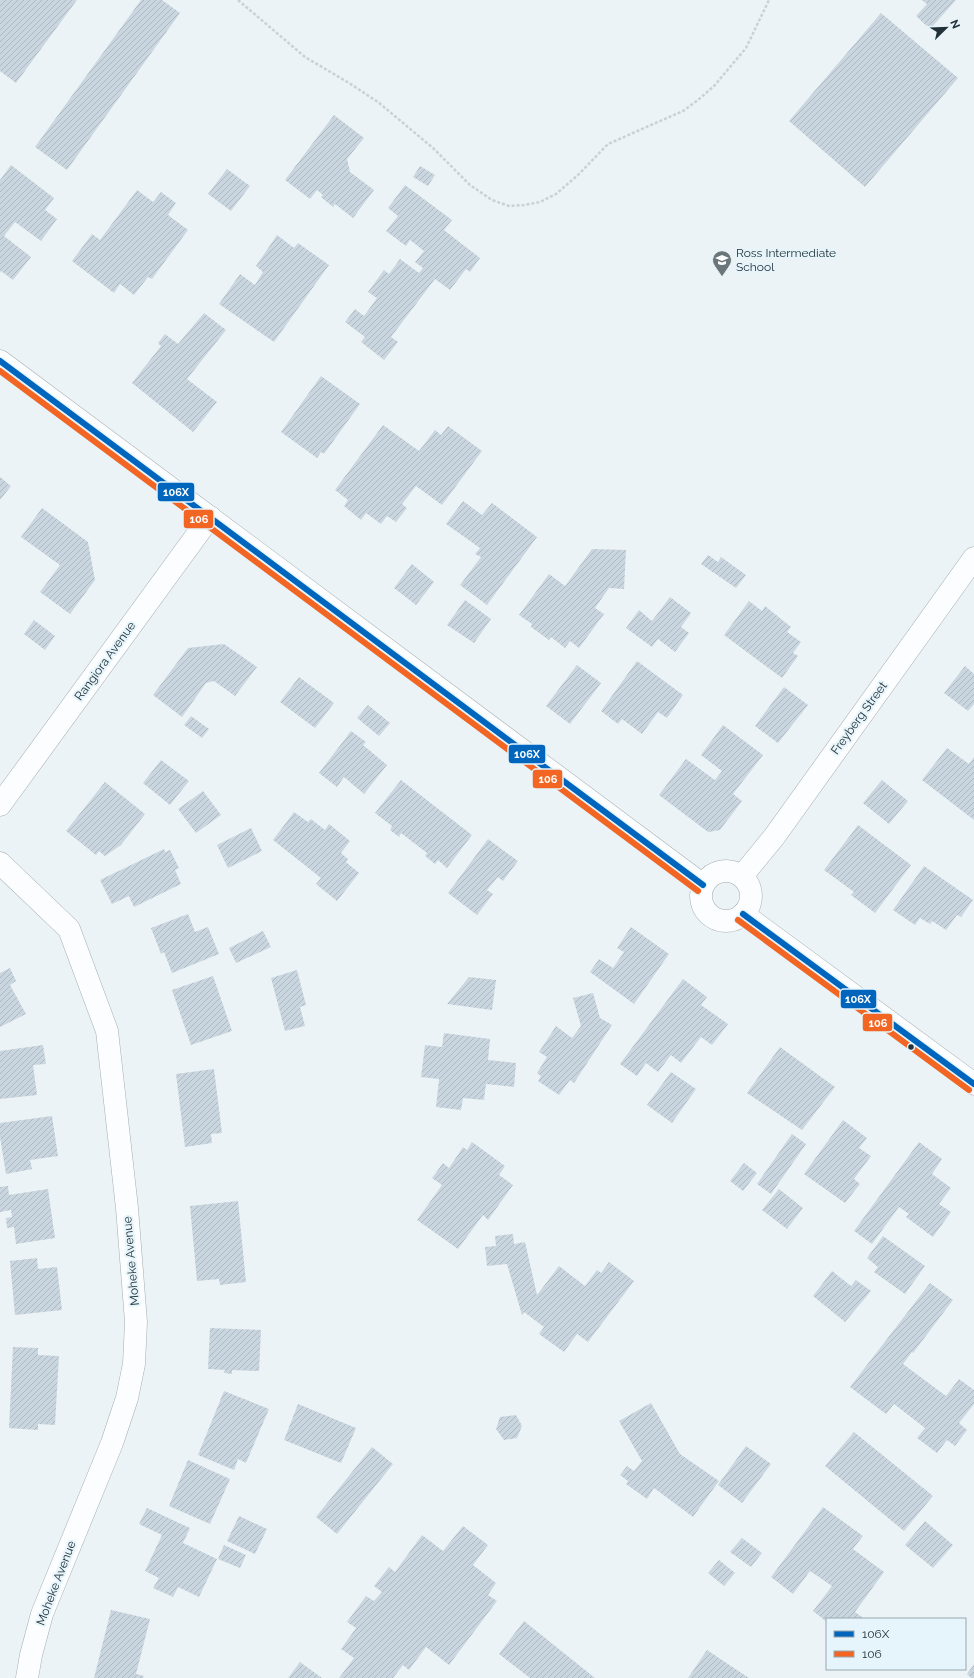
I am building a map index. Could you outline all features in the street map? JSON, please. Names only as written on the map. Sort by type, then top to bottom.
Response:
[{"type":"street","points":[[0,361],[703,885]]},
{"type":"street","name":"Rangiora Avenue","points":[[0,805],[210,518]]},
{"type":"street","name":"Freyberg Street","points":[[742,876],[774,837],[974,558]]},
{"type":"street","name":"Moheke Avenue","points":[[0,863],[69,929],[107,1031],[126,1208],[136,1322],[134,1364],[127,1398],[112,1443],[42,1614],[26,1678]]},
{"type":"street","points":[[725,870],[734,872],[742,876],[751,891],[751,899],[748,907],[743,914],[736,919],[728,921],[719,920],[711,916],[705,910],[701,893],[703,885],[712,875],[725,870]]},
{"type":"street","points":[[743,914],[974,1084]]},
{"type":"path","points":[[238,0],[305,57],[349,82],[378,102],[433,148],[470,184],[492,200],[508,206],[540,202],[556,194],[578,175],[608,144],[683,111],[698,100],[714,86],[746,48],[769,0]]},
{"type":"building","points":[[0,0],[77,0],[16,83],[0,71]]},
{"type":"building","points":[[141,0],[162,0],[180,13],[67,170],[35,147]]},
{"type":"building","points":[[922,0],[956,0],[930,29],[916,16],[927,4]]},
{"type":"building","points":[[881,13],[958,78],[865,187],[789,121]]},
{"type":"building","points":[[334,115],[364,138],[347,159],[350,172],[374,190],[353,218],[335,204],[333,207],[321,197],[323,195],[317,190],[310,199],[285,180]]},
{"type":"building","points":[[11,165],[54,198],[45,210],[57,219],[41,241],[15,222],[4,236],[31,257],[13,280],[1,271],[0,273],[0,180]]},
{"type":"building","points":[[420,166],[435,175],[428,186],[413,177]]},
{"type":"building","points":[[227,169],[250,186],[231,211],[208,194]]},
{"type":"building","points":[[405,185],[452,220],[444,230],[480,258],[470,272],[466,269],[450,290],[435,279],[391,337],[398,342],[384,360],[361,342],[365,337],[345,322],[355,309],[364,316],[377,298],[368,292],[384,270],[389,274],[400,259],[419,273],[423,268],[415,262],[424,251],[410,240],[406,246],[386,231],[398,216],[388,208]]},
{"type":"building","points":[[137,190],[153,202],[161,192],[176,203],[168,215],[188,230],[152,279],[148,277],[134,295],[120,284],[114,293],[72,261],[92,234],[100,240]]},
{"type":"building","points":[[277,235],[294,248],[298,243],[329,265],[274,342],[219,304],[240,274],[255,285],[263,272],[256,266]]},
{"type":"building","points":[[204,313],[226,330],[187,379],[217,402],[193,432],[132,383],[161,346],[158,343],[165,334],[178,344]]},
{"type":"building","points":[[321,376],[360,404],[324,454],[321,452],[317,458],[281,432]]},
{"type":"building","points":[[383,425],[419,451],[435,430],[441,435],[448,426],[482,451],[442,505],[416,486],[402,504],[407,508],[396,522],[387,516],[381,524],[366,513],[361,520],[344,506],[348,500],[335,490]]},
{"type":"building","points":[[0,477],[11,486],[0,500]]},
{"type":"building","points":[[463,501],[482,515],[492,503],[537,537],[487,605],[460,585],[481,557],[475,554],[480,548],[446,524]]},
{"type":"building","points":[[42,508],[88,542],[95,580],[70,614],[40,592],[60,565],[21,537]]},
{"type":"building","points":[[592,549],[626,550],[624,589],[609,588],[595,608],[604,614],[579,648],[570,641],[565,648],[551,637],[549,640],[531,627],[532,624],[519,615],[549,574],[565,586]]},
{"type":"building","points":[[708,555],[718,562],[721,557],[746,575],[736,588],[701,564]]},
{"type":"building","points":[[412,564],[434,582],[416,605],[394,588]]},
{"type":"building","points":[[670,597],[691,613],[681,627],[689,633],[675,652],[658,639],[652,647],[626,628],[639,610],[652,621]]},
{"type":"building","points":[[465,600],[491,619],[474,643],[447,625]]},
{"type":"building","points":[[749,601],[762,611],[765,606],[791,627],[787,632],[801,642],[793,653],[798,656],[782,678],[724,635]]},
{"type":"building","points":[[34,620],[55,636],[45,650],[24,634]]},
{"type":"building","points":[[224,644],[257,667],[235,696],[214,681],[206,683],[182,717],[153,695],[188,648]]},
{"type":"building","points":[[637,661],[683,695],[667,718],[658,712],[642,734],[622,719],[618,724],[601,711]]},
{"type":"building","points":[[577,665],[601,683],[570,724],[546,706]]},
{"type":"building","points":[[965,666],[974,674],[974,704],[968,711],[944,693]]},
{"type":"building","points":[[299,677],[334,703],[315,728],[280,702]]},
{"type":"building","points":[[784,687],[808,705],[778,743],[755,726]]},
{"type":"building","points":[[368,705],[390,723],[379,736],[357,718]]},
{"type":"building","points":[[191,716],[209,729],[202,738],[184,725]]},
{"type":"building","points":[[723,725],[763,755],[733,794],[742,801],[720,830],[708,832],[659,795],[686,759],[715,780],[722,771],[701,755]]},
{"type":"building","points":[[351,731],[366,742],[363,745],[387,765],[364,794],[344,777],[337,787],[319,773]]},
{"type":"building","points":[[947,748],[969,764],[974,757],[974,820],[922,780]]},
{"type":"building","points":[[161,760],[189,781],[170,805],[143,783]]},
{"type":"building","points":[[401,780],[472,835],[447,868],[438,860],[435,864],[425,856],[427,853],[401,833],[399,837],[390,830],[392,826],[375,813]]},
{"type":"building","points":[[882,780],[908,801],[889,824],[863,803]]},
{"type":"building","points":[[105,782],[145,814],[121,845],[105,856],[99,851],[96,855],[66,831]]},
{"type":"building","points":[[203,791],[221,815],[196,833],[178,809]]},
{"type":"building","points":[[294,812],[308,822],[311,819],[325,830],[329,824],[350,841],[341,853],[348,859],[346,862],[359,873],[337,901],[316,884],[321,878],[273,840]]},
{"type":"building","points":[[858,825],[911,865],[875,913],[851,895],[854,892],[824,870]]},
{"type":"building","points":[[251,828],[262,851],[228,868],[217,845]]},
{"type":"building","points":[[488,839],[518,861],[503,881],[498,877],[487,890],[493,894],[477,915],[448,893]]},
{"type":"building","points":[[164,849],[165,852],[170,850],[179,868],[175,870],[181,884],[134,907],[129,896],[112,904],[100,880]]},
{"type":"building","points":[[924,866],[973,900],[961,917],[957,915],[946,930],[932,921],[930,924],[920,918],[915,925],[893,910]]},
{"type":"building","points":[[188,914],[195,932],[208,927],[219,954],[172,973],[164,952],[161,954],[151,928]]},
{"type":"building","points":[[631,927],[669,954],[634,1004],[590,972],[599,959],[613,968],[624,952],[617,948]]},
{"type":"building","points":[[263,931],[271,947],[236,963],[229,948]]},
{"type":"building","points":[[10,968],[16,981],[10,985],[26,1014],[0,1027],[0,973]]},
{"type":"building","points":[[297,970],[306,1005],[300,1007],[305,1026],[285,1031],[271,978]]},
{"type":"building","points":[[213,976],[232,1031],[191,1045],[172,990]]},
{"type":"building","points":[[469,977],[496,980],[492,1010],[447,1004]]},
{"type":"building","points":[[683,979],[707,997],[701,1005],[728,1024],[712,1045],[701,1037],[681,1063],[671,1055],[658,1072],[646,1063],[637,1076],[620,1064]]},
{"type":"building","points":[[593,993],[600,1018],[612,1025],[574,1083],[570,1080],[559,1095],[538,1081],[541,1076],[537,1073],[547,1057],[539,1052],[556,1026],[572,1038],[581,1026],[573,998]]},
{"type":"building","points":[[444,1033],[490,1039],[488,1060],[516,1063],[514,1087],[486,1084],[484,1100],[463,1098],[461,1110],[436,1107],[439,1079],[421,1077],[425,1045],[442,1047]]},
{"type":"building","points":[[43,1045],[46,1064],[33,1065],[37,1095],[0,1099],[0,1051]]},
{"type":"building","points":[[780,1047],[835,1087],[802,1130],[747,1093]]},
{"type":"building","points":[[214,1069],[222,1133],[211,1134],[212,1143],[185,1147],[176,1074]]},
{"type":"building","points":[[671,1072],[696,1089],[672,1123],[647,1105]]},
{"type":"building","points":[[52,1116],[58,1156],[30,1160],[32,1169],[6,1174],[0,1137],[0,1123]]},
{"type":"building","points":[[843,1120],[867,1138],[859,1148],[871,1156],[854,1179],[860,1184],[845,1203],[804,1174]]},
{"type":"building","points":[[792,1134],[806,1144],[771,1194],[757,1184]]},
{"type":"building","points":[[472,1142],[505,1166],[499,1175],[513,1185],[488,1220],[483,1215],[458,1249],[417,1220],[442,1185],[432,1178],[443,1163],[449,1168],[463,1147],[467,1150]]},
{"type":"building","points":[[919,1142],[942,1159],[932,1174],[951,1188],[939,1204],[951,1212],[933,1237],[906,1217],[909,1214],[899,1207],[872,1244],[854,1231]]},
{"type":"building","points":[[744,1163],[757,1173],[743,1191],[730,1181]]},
{"type":"building","points":[[8,1186],[9,1195],[48,1189],[55,1238],[16,1244],[14,1227],[7,1228],[6,1218],[12,1217],[11,1210],[0,1212],[0,1187]]},
{"type":"building","points":[[779,1189],[803,1208],[787,1229],[762,1210]]},
{"type":"building","points":[[238,1201],[246,1282],[220,1285],[219,1279],[197,1281],[190,1206]]},
{"type":"building","points":[[513,1234],[514,1244],[525,1242],[537,1295],[559,1266],[585,1286],[597,1270],[601,1273],[609,1262],[634,1281],[588,1342],[577,1334],[564,1352],[539,1334],[544,1327],[524,1312],[522,1315],[507,1264],[487,1266],[485,1247],[496,1246],[495,1236]]},
{"type":"building","points":[[883,1236],[925,1266],[905,1294],[874,1272],[878,1267],[867,1258]]},
{"type":"building","points":[[37,1258],[38,1269],[57,1267],[62,1310],[15,1315],[10,1261]]},
{"type":"building","points":[[832,1271],[851,1286],[856,1280],[871,1291],[845,1322],[813,1296]]},
{"type":"building","points":[[930,1283],[953,1300],[903,1364],[946,1396],[959,1379],[974,1390],[974,1404],[959,1423],[967,1430],[955,1446],[947,1440],[937,1453],[917,1438],[925,1428],[894,1404],[886,1414],[850,1387]]},
{"type":"building","points":[[210,1328],[261,1330],[259,1371],[232,1370],[232,1374],[224,1373],[225,1370],[208,1369]]},
{"type":"building","points":[[13,1347],[38,1348],[38,1355],[59,1356],[55,1425],[38,1424],[38,1430],[9,1428]]},
{"type":"building","points":[[224,1391],[269,1409],[246,1463],[238,1459],[234,1470],[198,1455]]},
{"type":"building","points":[[651,1403],[680,1454],[719,1481],[693,1517],[654,1488],[647,1499],[626,1484],[628,1481],[620,1475],[627,1466],[634,1471],[642,1461],[619,1421]]},
{"type":"building","points":[[298,1404],[356,1428],[341,1463],[284,1440]]},
{"type":"building","points":[[516,1415],[522,1426],[517,1438],[504,1440],[496,1429],[500,1417]]},
{"type":"building","points":[[854,1432],[933,1496],[904,1531],[825,1466]]},
{"type":"building","points":[[746,1446],[771,1464],[742,1503],[718,1485]]},
{"type":"building","points":[[372,1447],[393,1464],[337,1534],[316,1517]]},
{"type":"building","points":[[188,1460],[230,1479],[210,1524],[169,1506]]},
{"type":"building","points":[[823,1507],[863,1536],[853,1549],[884,1572],[855,1612],[862,1617],[861,1618],[826,1618],[826,1621],[813,1611],[832,1586],[810,1571],[793,1594],[771,1577]]},
{"type":"building","points":[[147,1508],[190,1528],[183,1543],[217,1559],[199,1597],[178,1587],[173,1597],[153,1588],[159,1578],[145,1571],[162,1535],[139,1524]]},
{"type":"building","points":[[239,1516],[267,1529],[255,1554],[227,1541]]},
{"type":"building","points":[[925,1521],[953,1545],[933,1568],[905,1545]]},
{"type":"building","points":[[463,1526],[488,1545],[473,1565],[496,1583],[488,1595],[497,1601],[449,1665],[426,1647],[409,1670],[403,1665],[393,1678],[339,1678],[354,1658],[341,1649],[356,1628],[347,1622],[366,1596],[374,1601],[382,1592],[374,1586],[389,1567],[395,1572],[422,1535],[443,1551]]},
{"type":"building","points":[[742,1538],[762,1553],[751,1567],[730,1552]]},
{"type":"building","points":[[224,1545],[246,1555],[240,1568],[218,1559]]},
{"type":"building","points":[[719,1560],[735,1573],[724,1586],[708,1573]]},
{"type":"building","points":[[111,1610],[150,1619],[136,1674],[144,1676],[143,1678],[94,1678]]},
{"type":"building","points":[[524,1621],[595,1678],[530,1678],[499,1654]]},
{"type":"building","points":[[707,1650],[749,1678],[688,1678]]},
{"type":"building","points":[[300,1662],[322,1678],[288,1678]]},
{"type":"building","points":[[974,1664],[974,1678],[971,1678],[967,1674]]},
{"type":"transit line","name":"106X","points":[[0,361],[703,885]]},
{"type":"transit line","name":"106","points":[[0,371],[698,891]]},
{"type":"transit line","name":"106X","points":[[743,914],[974,1084]]},
{"type":"transit line","name":"106","points":[[738,920],[969,1090]]},
{"type":"place","name":"Ross Intermediate School","points":[[722,277]]}]
